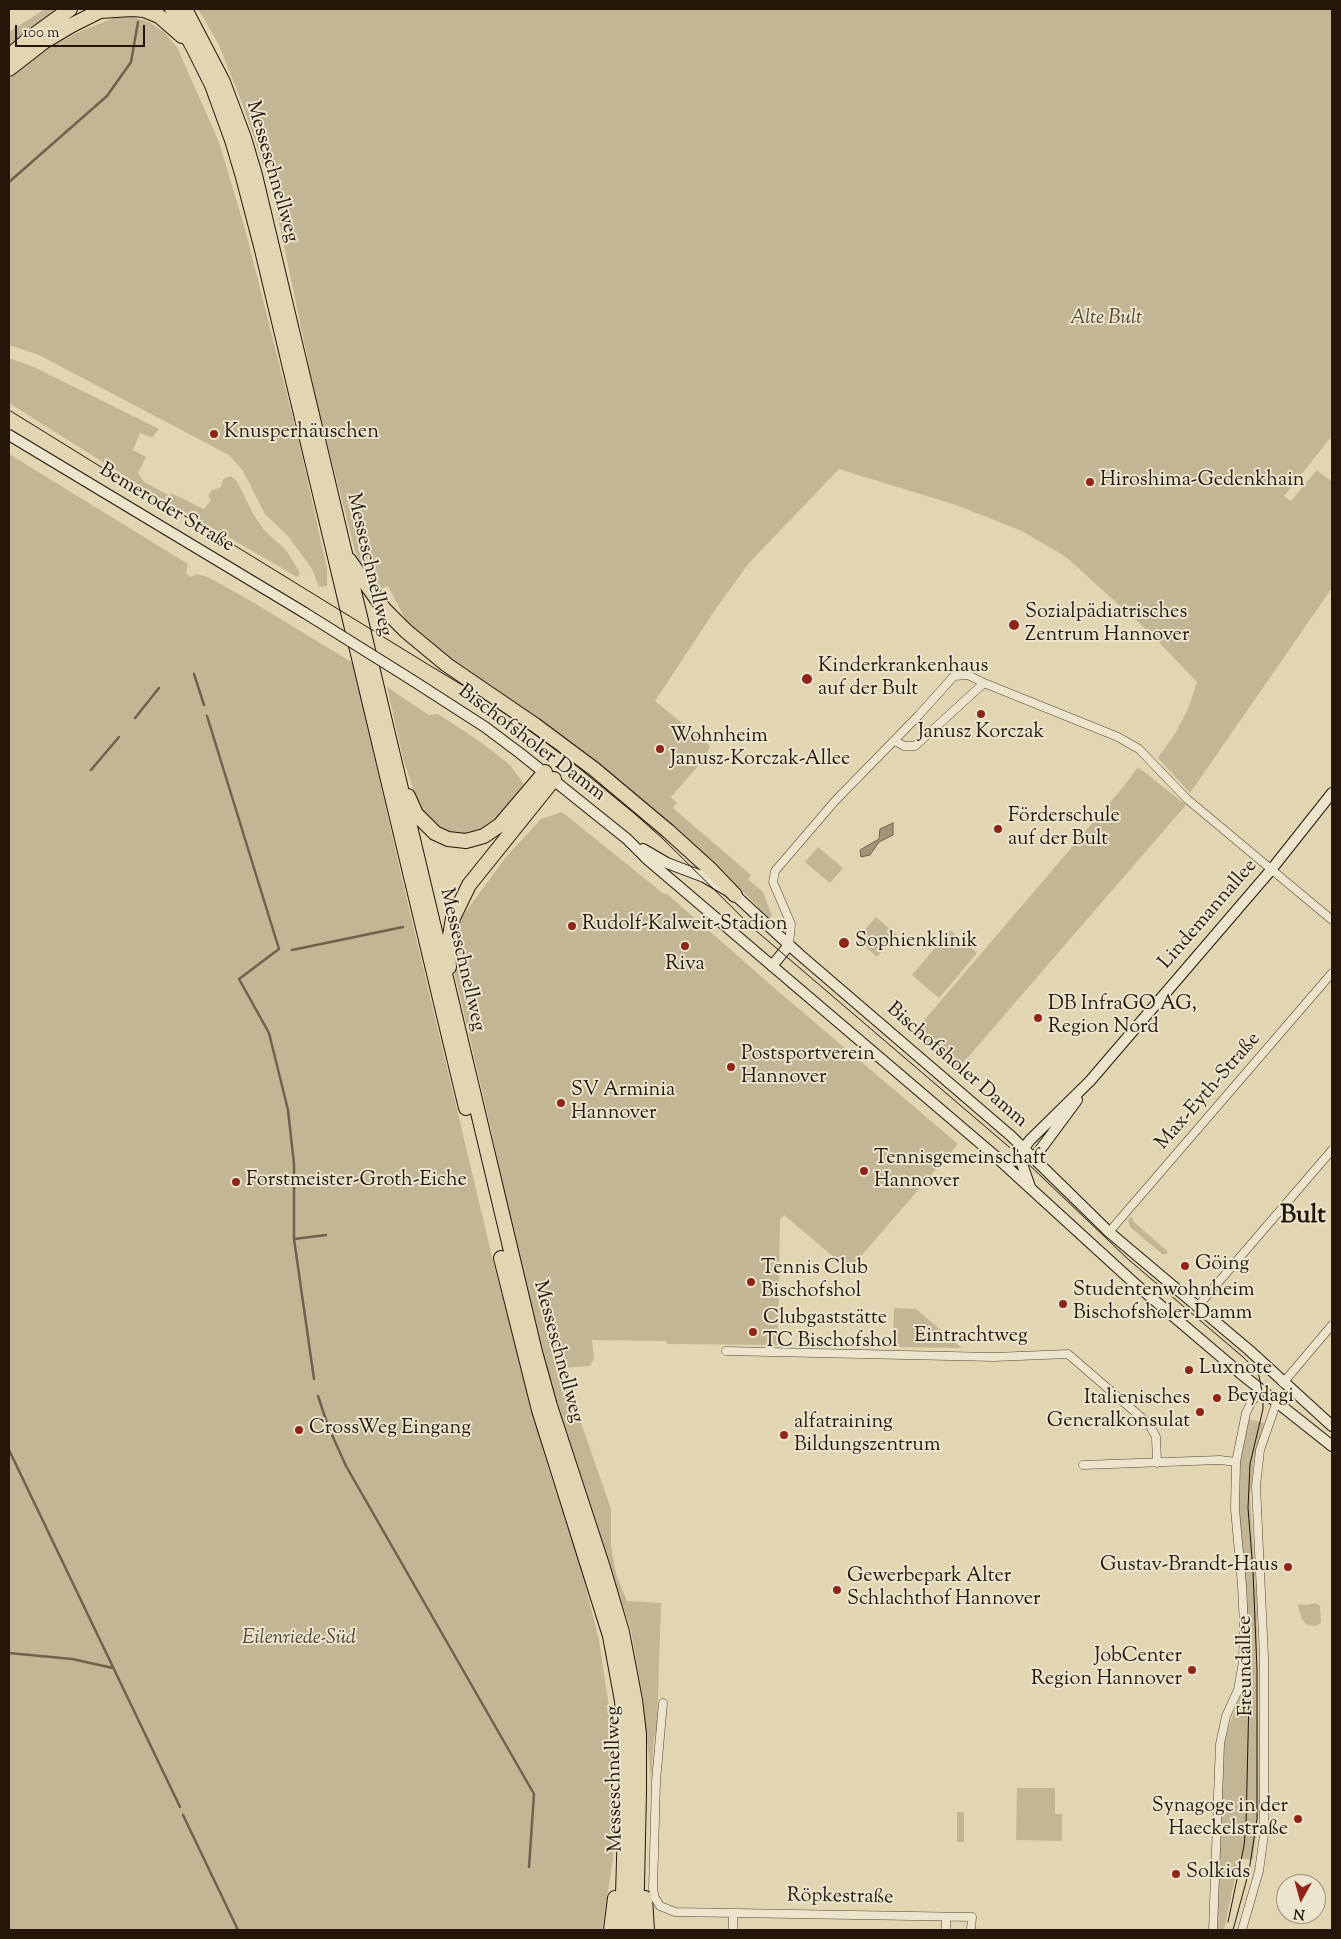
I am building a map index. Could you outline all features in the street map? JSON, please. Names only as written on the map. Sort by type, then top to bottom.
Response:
[{"type":"highway","points":[[9,56],[70,9]]},
{"type":"highway","name":"Messeschnellweg","points":[[172,9],[212,85],[232,140],[262,250],[539,1410],[610,1636],[623,1709],[633,1791],[636,1930]]},
{"type":"highway","name":"Messeschnellweg","points":[[185,9],[223,82],[244,138],[252,166],[535,1352],[550,1406],[622,1632],[635,1700],[639,1734],[622,1930]]},
{"type":"highway","points":[[9,69],[52,37],[100,11],[144,10],[159,16],[174,27],[193,47]]},
{"type":"highway","points":[[344,552],[384,609],[406,631],[447,665],[535,725],[594,769],[668,831],[711,870],[735,895]]},
{"type":"highway","points":[[394,762],[413,808],[422,821],[442,837],[457,841],[475,839],[491,832],[550,775]]},
{"type":"highway","points":[[452,1006],[448,948],[450,932],[458,905],[469,885],[550,775]]},
{"type":"highway","points":[[611,1930],[633,1791]]},
{"type":"highway","points":[[633,1791],[647,1930]]},
{"type":"main road","name":"Bemeroder Straße","points":[[9,435],[305,613],[412,680]]},
{"type":"main road","name":"Bischofsholer Damm","points":[[412,680],[485,727],[550,775],[627,839],[648,860],[1000,1160],[1132,1282],[1262,1391],[1332,1446]]},
{"type":"main road","name":"Lindemannallee","points":[[1024,1148],[1037,1132],[1090,1081],[1271,870],[1332,793]]},
{"type":"main road","name":"Bischofsholer Damm","points":[[627,839],[659,859],[704,877],[735,895],[789,946],[1024,1148],[1110,1232],[1198,1306],[1332,1426]]},
{"type":"main road","points":[[772,966],[789,946]]},
{"type":"main road","name":"Lindemannallee","points":[[1033,1157],[1049,1140],[1090,1081]]},
{"type":"main road","points":[[1024,1148],[1022,1161],[1031,1189]]},
{"type":"main road","points":[[1000,1160],[1022,1161],[1033,1157]]},
{"type":"main road","points":[[1262,1391],[1283,1383]]},
{"type":"main road","points":[[1277,1401],[1283,1383]]},
{"type":"street","points":[[789,946],[792,924],[773,882],[775,872],[835,801],[895,741],[954,676],[968,675],[1118,737],[1139,749],[1188,799],[1332,920]]},
{"type":"street","points":[[895,741],[904,746],[915,746],[984,683]]},
{"type":"street","name":"Max-Eyth-Straße","points":[[1110,1232],[1332,973]]},
{"type":"street","points":[[1198,1306],[1332,1150]]},
{"type":"street","points":[[1283,1383],[1332,1325]]},
{"type":"street","name":"Eintrachtweg","points":[[726,1351],[994,1357],[1068,1354],[1149,1424],[1156,1438],[1157,1463]]},
{"type":"street","name":"Freundallee","points":[[1213,1930],[1220,1744],[1226,1716],[1238,1690],[1243,1662],[1242,1585],[1234,1503],[1236,1462],[1246,1413],[1252,1401],[1262,1391]]},
{"type":"street","name":"Freundallee","points":[[1242,1930],[1260,1871],[1264,1835],[1264,1658],[1256,1486],[1260,1450],[1277,1401]]},
{"type":"street","points":[[1083,1465],[1220,1460],[1236,1462]]},
{"type":"street","name":"Röpkestraße","points":[[663,1704],[656,1781],[653,1888],[655,1898],[660,1906],[670,1911],[946,1916],[972,1918],[972,1930]]},
{"type":"street","points":[[733,1913],[733,1930]]},
{"type":"street","points":[[946,1916],[946,1930]]},
{"type":"green space","points":[[45,9],[63,9],[9,48],[9,32]]},
{"type":"green space","name":"Alte Bult","points":[[198,9],[1332,9],[1332,436],[1284,496],[1291,501],[1317,470],[1332,482],[1332,588],[1190,793],[1158,758],[1176,732],[1188,709],[1197,682],[1149,632],[1066,557],[1022,531],[956,505],[839,469],[749,563],[717,607],[655,701],[710,746],[704,759],[671,797],[677,803],[673,808],[751,875],[748,879],[763,892],[772,916],[769,919],[719,866],[596,763],[518,705],[450,659],[409,626],[388,586],[377,590],[363,569],[356,554],[317,404],[273,193],[241,100],[218,43]]},
{"type":"green space","points":[[133,17],[149,22],[164,32],[177,47],[219,142],[245,229],[299,442],[327,569],[327,586],[319,587],[312,569],[288,536],[265,514],[243,471],[229,455],[39,355],[9,345],[9,79],[48,48],[81,31],[114,18]]},
{"type":"green space","points":[[9,358],[36,368],[159,429],[152,438],[140,433],[133,450],[146,457],[138,473],[144,482],[170,496],[171,493],[204,509],[211,500],[208,496],[212,490],[221,487],[223,479],[231,476],[237,481],[252,512],[264,530],[286,550],[300,573],[297,577],[152,493],[9,403]]},
{"type":"green space","name":"Eilenriede-Süd","points":[[9,454],[188,564],[186,573],[191,577],[196,574],[208,577],[353,663],[402,879],[495,1269],[546,1461],[582,1572],[599,1640],[614,1741],[613,1859],[602,1930],[9,1930]]},
{"type":"green space","points":[[387,687],[429,715],[438,714],[482,743],[510,765],[524,784],[488,828],[479,834],[447,835],[436,827],[420,810],[403,758]]},
{"type":"green space","points":[[1138,767],[1186,805],[956,1071],[915,1031],[1124,786]]},
{"type":"green space","points":[[562,812],[664,894],[667,894],[958,1144],[849,1270],[784,1215],[780,1219],[778,1345],[667,1344],[666,1341],[592,1340],[594,1358],[590,1366],[562,1368],[611,1509],[611,1545],[616,1574],[627,1601],[661,1603],[657,1729],[654,1737],[651,1780],[643,1699],[631,1630],[554,1404],[507,1209],[494,1142],[454,971],[456,944],[462,917],[505,858],[541,819]]},
{"type":"green space","points":[[818,847],[843,868],[830,883],[805,862]]},
{"type":"green space","points":[[876,917],[897,935],[877,957],[857,939]]},
{"type":"green space","points":[[950,930],[977,953],[939,998],[912,975]]},
{"type":"green space","points":[[1131,1217],[1168,1252],[1166,1254],[1162,1254],[1130,1227],[1128,1220]]},
{"type":"green space","points":[[894,1308],[916,1309],[962,1348],[893,1347]]},
{"type":"green space","points":[[1249,1419],[1264,1423],[1254,1459],[1250,1497],[1257,1605],[1259,1808],[1253,1860],[1239,1858],[1224,1930],[1218,1930],[1225,1740],[1246,1682],[1247,1617],[1239,1521],[1238,1481],[1240,1460]]},
{"type":"green space","points":[[1316,1603],[1320,1606],[1321,1623],[1315,1626],[1307,1625],[1302,1619],[1298,1606],[1299,1604]]},
{"type":"green space","points":[[1017,1788],[1055,1788],[1055,1814],[1062,1814],[1062,1841],[1016,1840]]},
{"type":"green space","points":[[957,1812],[964,1812],[964,1842],[957,1842]]},
{"type":"shaded area","points":[[893,823],[893,835],[879,842],[870,855],[861,857],[860,850],[879,839],[880,829]]},
{"type":"waterway","points":[[9,182],[107,96],[131,62],[138,22]]},
{"type":"waterway","points":[[194,674],[204,705]]},
{"type":"waterway","points":[[135,718],[159,688]]},
{"type":"waterway","points":[[207,716],[279,949],[239,979],[269,1033],[288,1110],[294,1164],[294,1239],[314,1379]]},
{"type":"waterway","points":[[91,770],[119,737]]},
{"type":"waterway","points":[[292,950],[403,927]]},
{"type":"waterway","points":[[294,1239],[326,1235]]},
{"type":"waterway","points":[[318,1396],[328,1426],[346,1466],[534,1794],[529,1867]]},
{"type":"waterway","points":[[9,1450],[180,1807]]},
{"type":"waterway","points":[[9,1653],[72,1659],[113,1668]]},
{"type":"waterway","points":[[183,1815],[238,1930]]},
{"type":"tram line","points":[[9,410],[477,694],[557,750],[635,814],[662,838],[754,929],[1022,1158],[1129,1260],[1254,1368],[1259,1376],[1263,1396],[1263,1409],[1250,1464],[1248,1508],[1257,1670],[1257,1819],[1249,1871],[1233,1930]]},
{"type":"tram line","points":[[1228,1922],[1244,1846],[1246,1825],[1250,1654]]},
{"type":"place","name":"Knusperhäuschen","points":[[214,434]]},
{"type":"place","name":"Hiroshima-Gedenkhain","points":[[1090,482]]},
{"type":"place","name":"Sozialpädiatrisches Zentrum Hannover","points":[[1014,625]]},
{"type":"place","name":"Kinderkrankenhaus auf der Bult","points":[[807,679]]},
{"type":"place","name":"Janusz Korczak","points":[[981,714]]},
{"type":"place","name":"Wohnheim Janusz-Korczak-Allee","points":[[660,749]]},
{"type":"place","name":"Förderschule auf der Bult","points":[[998,829]]},
{"type":"place","name":"Rudolf-Kalweit-Stadion","points":[[572,926]]},
{"type":"place","name":"Sophienklinik","points":[[844,943]]},
{"type":"place","name":"Riva","points":[[685,946]]},
{"type":"place","name":"DB InfraGO AG, Region Nord","points":[[1038,1018]]},
{"type":"place","name":"Postsportverein Hannover","points":[[731,1067]]},
{"type":"place","name":"SV Arminia Hannover","points":[[561,1103]]},
{"type":"place","name":"Tennisgemeinschaft Hannover","points":[[864,1171]]},
{"type":"place","name":"Forstmeister-Groth-Eiche","points":[[236,1182]]},
{"type":"place","name":"Göing","points":[[1185,1266]]},
{"type":"place","name":"Tennis Club Bischofshol","points":[[751,1282]]},
{"type":"place","name":"Studentenwohnheim Bischofsholer Damm","points":[[1063,1304]]},
{"type":"place","name":"Clubgaststätte TC Bischofshol","points":[[753,1332]]},
{"type":"place","name":"Luxnote","points":[[1189,1370]]},
{"type":"place","name":"Beydagi","points":[[1217,1398]]},
{"type":"place","name":"Italienisches Generalkonsulat","points":[[1200,1412]]},
{"type":"place","name":"CrossWeg Eingang","points":[[299,1430]]},
{"type":"place","name":"alfatraining Bildungszentrum","points":[[784,1435]]},
{"type":"place","name":"Gustav-Brandt-Haus","points":[[1288,1567]]},
{"type":"place","name":"Gewerbepark Alter Schlachthof Hannover","points":[[837,1590]]},
{"type":"place","name":"JobCenter Region Hannover","points":[[1192,1670]]},
{"type":"place","name":"Synagoge in der Haeckelstraße","points":[[1298,1819]]},
{"type":"place","name":"Solkids","points":[[1176,1874]]},
{"type":"district","name":"Bult","points":[[1303,1218]]}]
